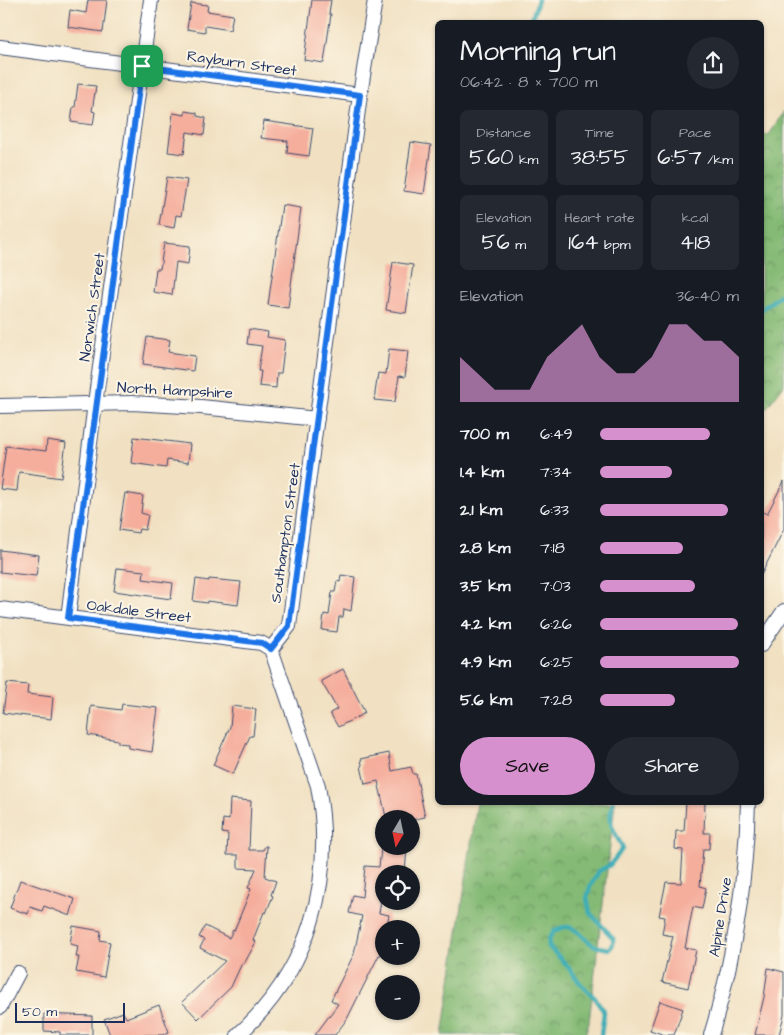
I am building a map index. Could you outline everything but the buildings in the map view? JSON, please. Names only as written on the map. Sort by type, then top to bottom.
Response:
[{"type":"street","name":"Norwich Street","points":[[68,618],[95,403],[151,0]]},
{"type":"street","name":"Southampton Street","points":[[271,649],[289,626],[360,95],[375,0]]},
{"type":"street","name":"Rayburn Street","points":[[0,47],[360,95]]},
{"type":"street","name":"North Hampshire","points":[[0,406],[95,403],[201,407],[317,419]]},
{"type":"street","name":"Oakdale Street","points":[[0,609],[262,643],[271,649]]},
{"type":"street","points":[[764,641],[784,611]]},
{"type":"street","points":[[238,1035],[267,1006],[290,974],[310,928],[318,900],[321,880],[324,833],[318,786],[271,649]]},
{"type":"street","name":"Alpine Drive","points":[[711,1035],[734,937],[745,852],[748,805]]},
{"type":"street","points":[[0,1007],[18,973]]},
{"type":"green space","points":[[784,111],[784,385],[764,411],[764,134],[769,135]]},
{"type":"green space","points":[[477,805],[615,805],[589,1022],[585,1035],[443,1035]]},
{"type":"waterway","points":[[532,20],[538,0]]},
{"type":"waterway","points":[[764,308],[784,292]]},
{"type":"waterway","points":[[601,1035],[604,1012],[596,999],[549,947],[549,942],[551,935],[556,930],[568,927],[577,931],[593,945],[609,949],[613,944],[613,938],[590,913],[587,898],[590,887],[599,871],[610,865],[623,848],[612,826],[612,805]]},
{"type":"route","points":[[142,66],[360,95],[289,626],[271,649],[262,643],[68,618],[95,403],[142,66]]}]
